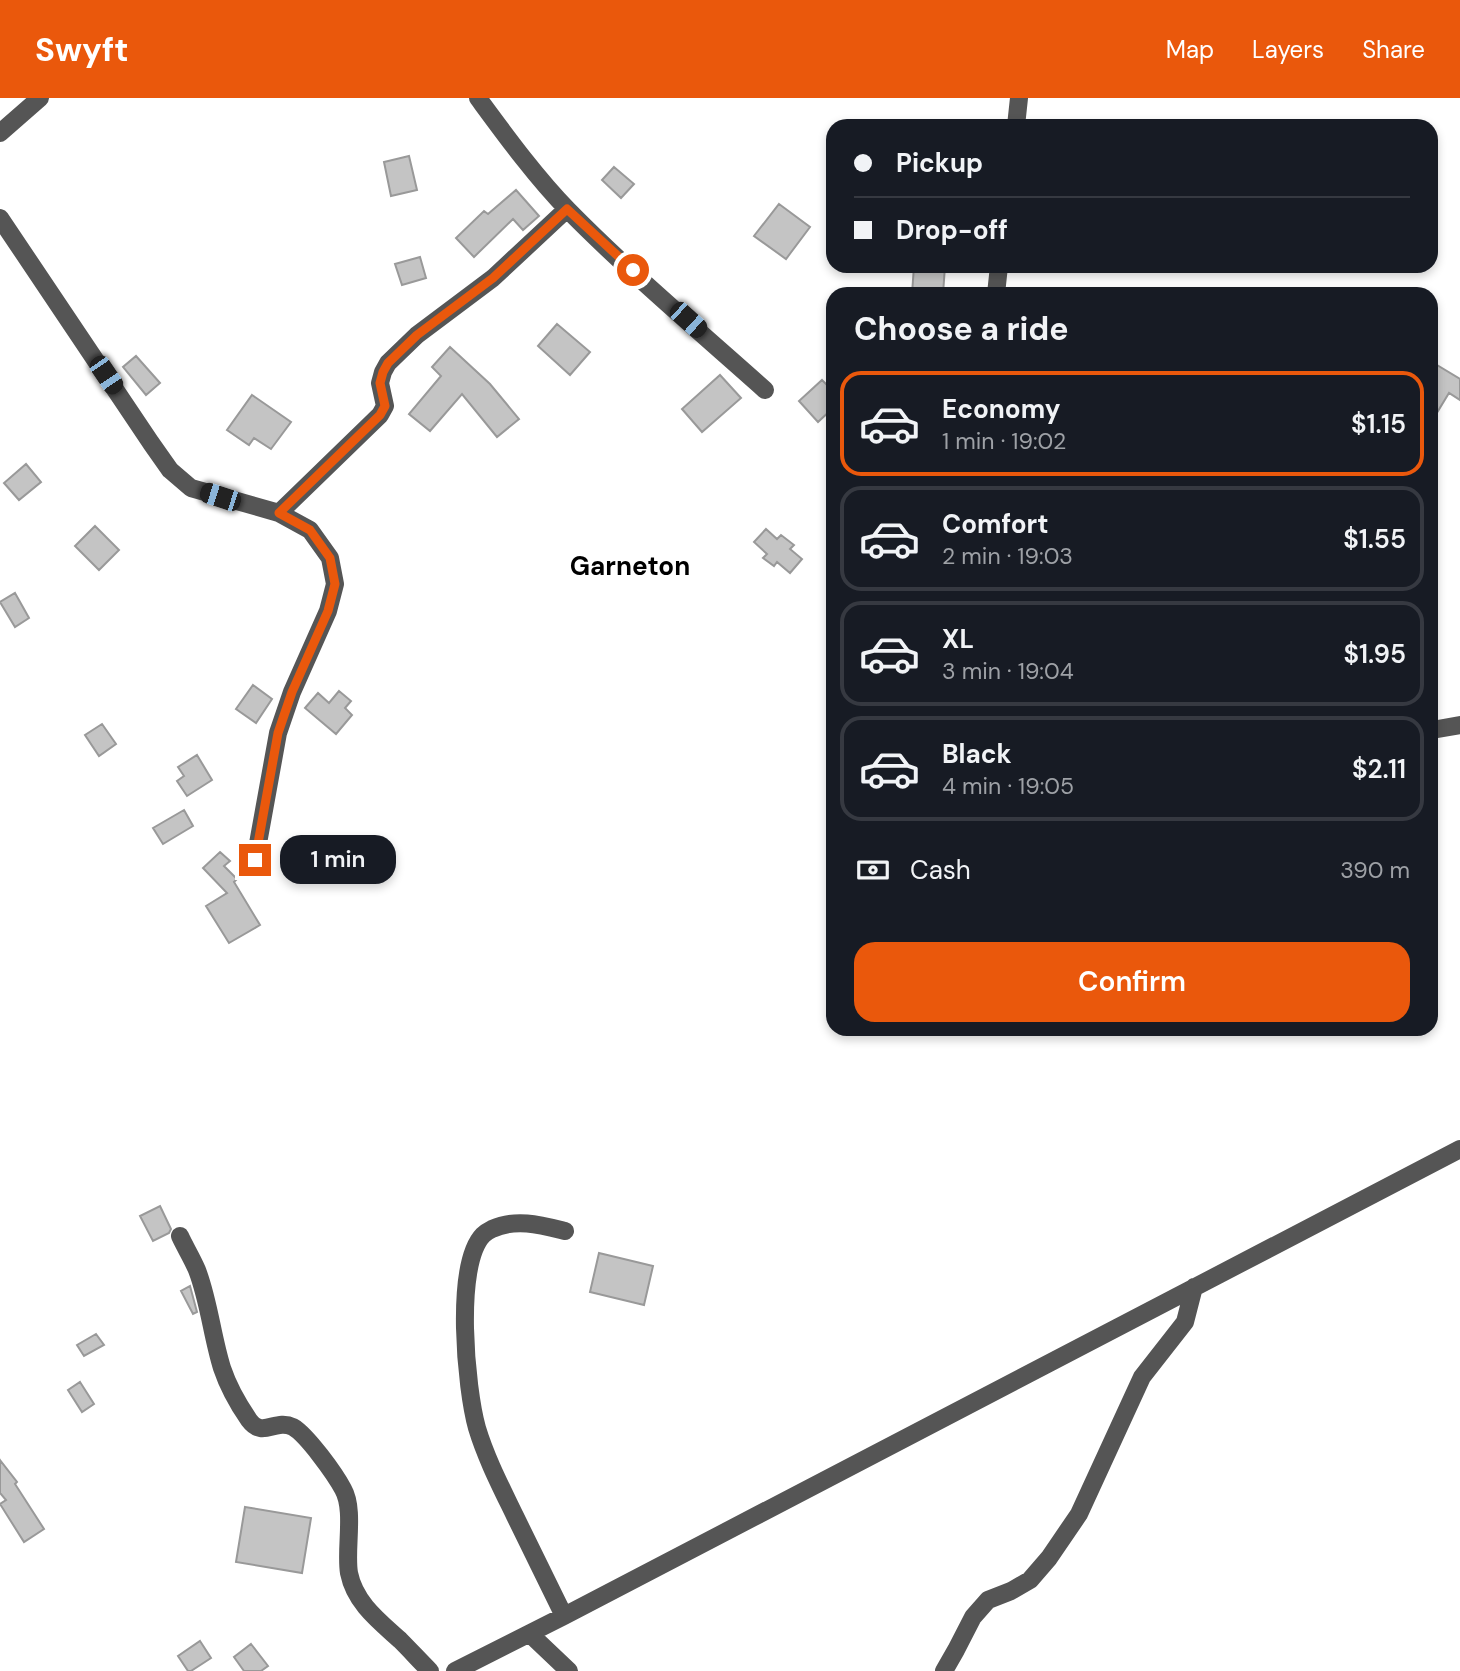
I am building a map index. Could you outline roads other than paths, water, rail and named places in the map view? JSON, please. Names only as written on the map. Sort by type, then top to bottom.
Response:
[{"type":"street","points":[[0,133],[40,98]]},
{"type":"street","points":[[478,98],[511,143],[567,209],[765,390]]},
{"type":"street","points":[[1017,119],[1019,98]]},
{"type":"street","points":[[279,513],[380,415],[385,406],[380,383],[388,363],[417,335],[493,278],[567,209]]},
{"type":"street","points":[[0,218],[170,470],[191,488],[279,513],[310,530],[330,558],[335,584],[328,611],[292,692],[278,733],[255,860]]},
{"type":"street","points":[[1438,729],[1460,724]]},
{"type":"street","points":[[455,1671],[1460,1149]]},
{"type":"street","points":[[564,1616],[495,1475],[477,1427],[464,1333],[467,1286],[473,1252],[484,1234],[505,1224],[535,1224],[565,1231]]},
{"type":"street","points":[[180,1236],[196,1268],[222,1370],[234,1395],[257,1428],[279,1424],[295,1428],[339,1481],[346,1493],[349,1572],[354,1590],[364,1606],[430,1671]]},
{"type":"street","points":[[944,1671],[973,1617],[988,1600],[1012,1591],[1030,1580],[1049,1558],[1079,1514],[1142,1377],[1185,1322],[1194,1287]]},
{"type":"street","points":[[530,1634],[569,1671]]},
{"type":"district","name":"Garneton","points":[[630,566]]}]
